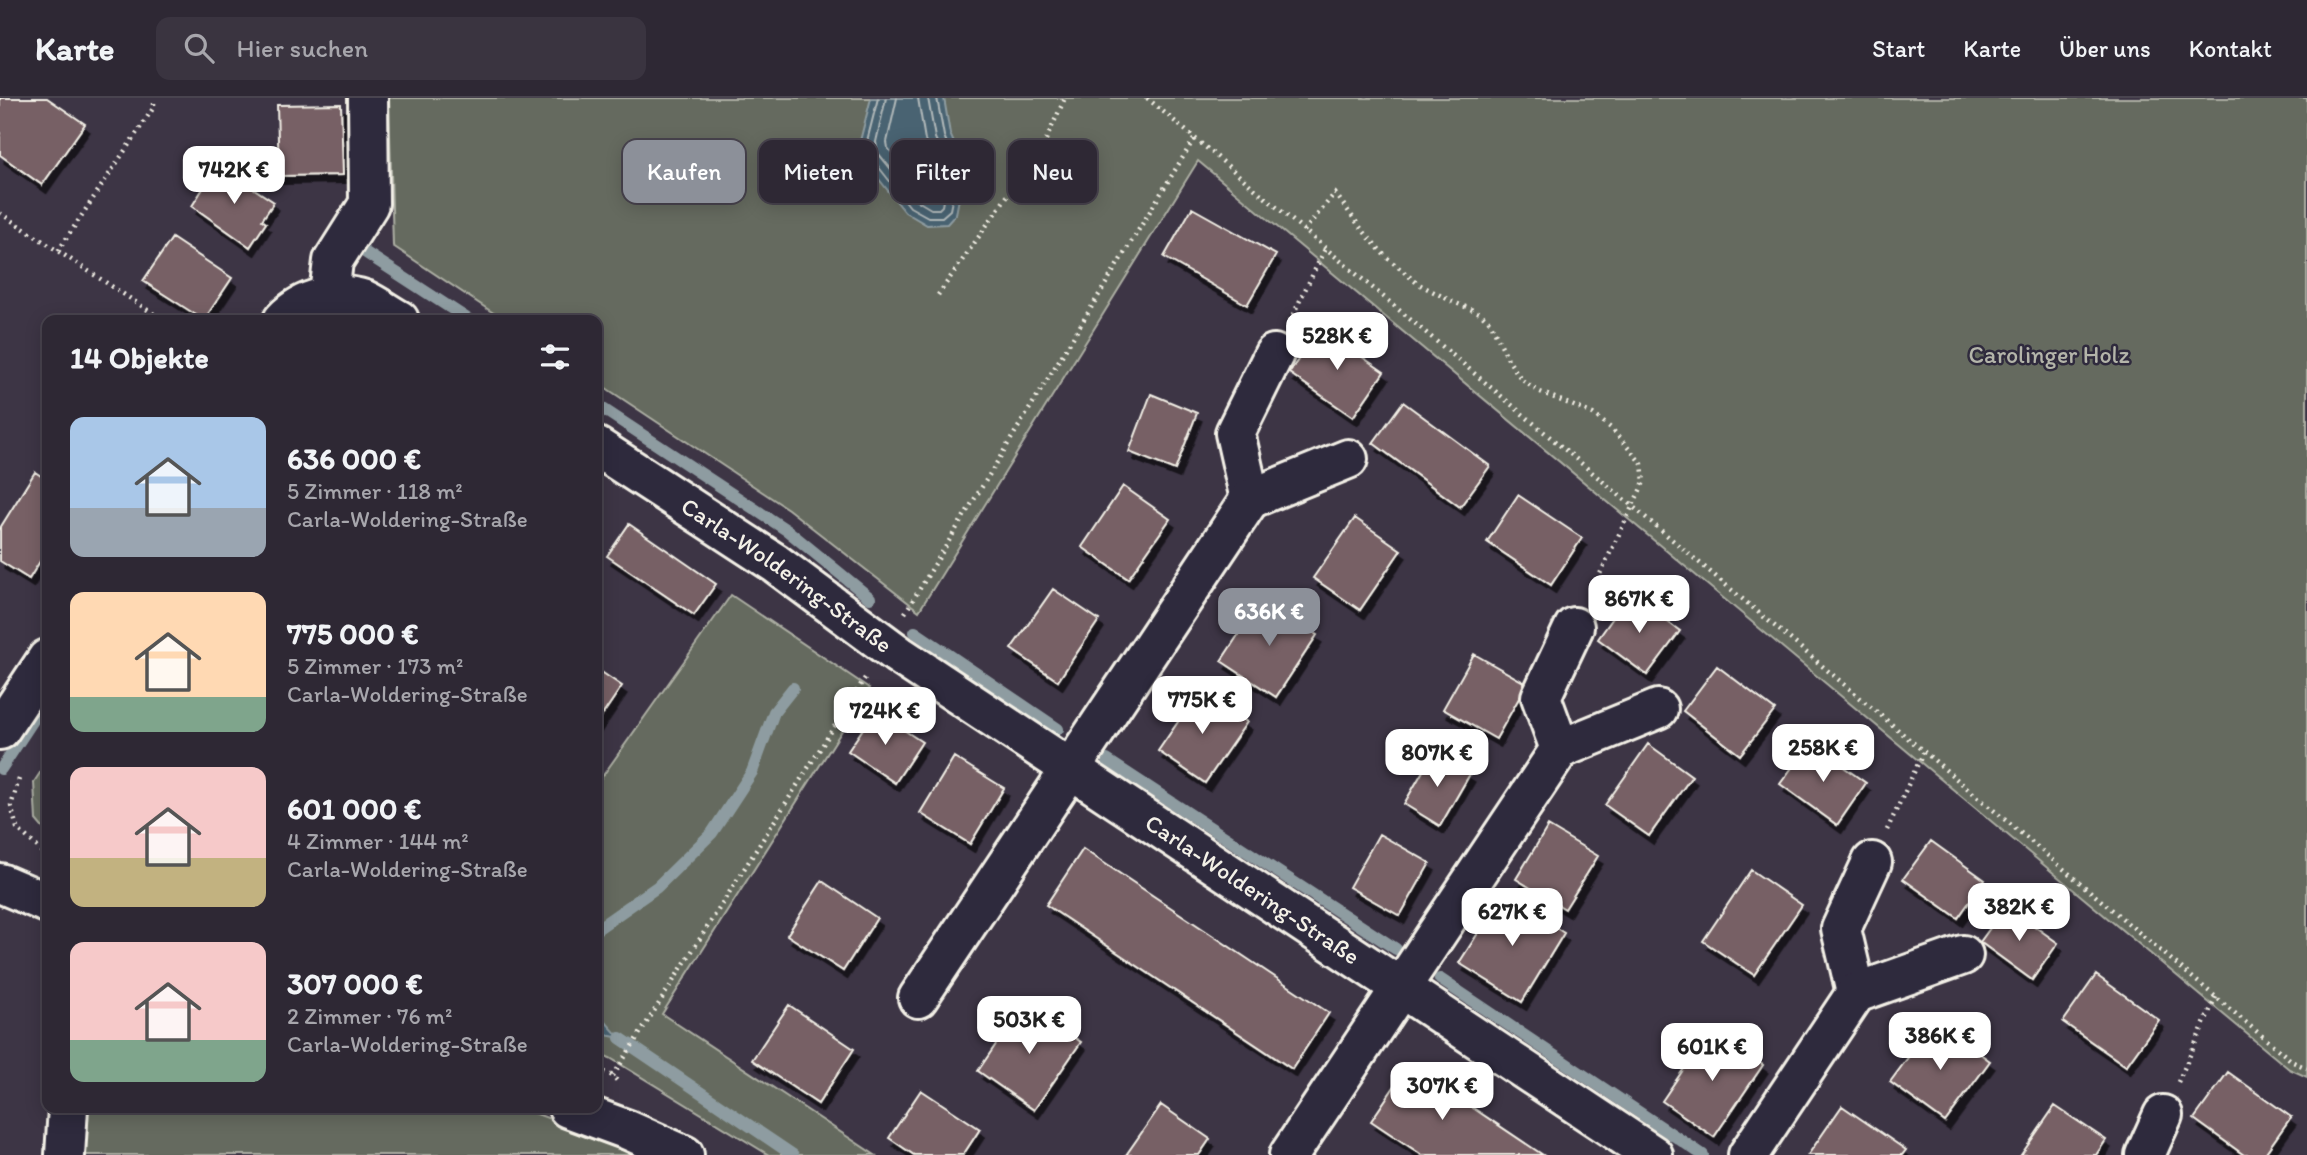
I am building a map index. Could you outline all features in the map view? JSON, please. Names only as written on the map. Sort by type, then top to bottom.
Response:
[{"type":"street","points":[[329,295],[333,261],[369,204],[368,98]]},
{"type":"street","points":[[290,315],[312,299],[329,295],[364,300],[390,315]]},
{"type":"street","points":[[1250,499],[1235,433],[1274,354]]},
{"type":"street","name":"Carla-Woldering-Straße","points":[[602,459],[775,563],[885,645],[1653,1155]]},
{"type":"street","points":[[918,998],[1250,499],[1348,459]]},
{"type":"street","points":[[1560,749],[1541,697],[1574,627]]},
{"type":"street","points":[[0,730],[42,667]]},
{"type":"street","points":[[1289,1155],[1560,749],[1658,709]]},
{"type":"street","points":[[1856,993],[1841,929],[1872,862]]},
{"type":"street","points":[[0,883],[42,901]]},
{"type":"street","points":[[1748,1155],[1856,993],[1963,954]]},
{"type":"street","points":[[65,1155],[68,1113]]},
{"type":"street","points":[[582,1113],[684,1155]]},
{"type":"street","points":[[2145,1155],[2163,1115]]},
{"type":"path","points":[[58,251],[154,107],[154,98]]},
{"type":"path","points":[[938,295],[1045,142],[1065,98]]},
{"type":"path","points":[[1147,98],[2216,997],[2294,1062],[2307,1068]]},
{"type":"path","points":[[613,1076],[885,645],[1194,139]]},
{"type":"path","points":[[1304,231],[1335,192],[1385,257],[1417,283],[1480,313],[1490,322],[1509,361],[1522,380],[1538,391],[1593,414],[1612,429],[1642,464],[1644,482],[1574,627]]},
{"type":"path","points":[[0,213],[155,315]]},
{"type":"path","points":[[1274,354],[1325,249]]},
{"type":"path","points":[[1872,862],[1924,751]]},
{"type":"path","points":[[19,779],[11,806],[17,828],[42,851]]},
{"type":"path","points":[[2163,1115],[2216,997]]},
{"type":"green space","name":"Carolinger Holz","points":[[389,98],[2307,98],[2307,1077],[2289,1069],[1198,161],[919,611],[788,509],[602,385],[602,315],[496,315],[393,246]]},
{"type":"green space","points":[[731,595],[869,688],[662,1014],[875,1155],[769,1155],[602,1055],[602,777]]},
{"type":"green space","points":[[42,770],[42,827],[36,820],[34,782]]},
{"type":"green space","points":[[83,1113],[534,1113],[646,1155],[82,1155]]},
{"type":"water","points":[[871,98],[944,98],[953,140],[891,140],[891,194],[877,177],[877,140],[860,140]]},
{"type":"water","points":[[898,203],[958,203],[956,214],[947,224],[927,225],[905,212]]},
{"type":"water","points":[[602,1018],[620,1038],[602,1034]]},
{"type":"building","points":[[0,98],[47,98],[85,124],[42,185],[0,155]]},
{"type":"building","points":[[341,104],[343,175],[279,176],[277,105]]},
{"type":"building","points":[[218,165],[274,202],[262,220],[266,223],[250,247],[192,206]]},
{"type":"building","points":[[1192,208],[1276,255],[1247,305],[1164,257]]},
{"type":"building","points":[[172,238],[232,278],[207,315],[196,315],[143,281]]},
{"type":"building","points":[[1320,328],[1384,372],[1353,417],[1289,373]]},
{"type":"building","points":[[1151,394],[1197,413],[1175,470],[1129,452]]},
{"type":"building","points":[[1403,402],[1490,466],[1460,507],[1373,443]]},
{"type":"building","points":[[35,472],[42,477],[42,558],[29,579],[0,561],[0,528]]},
{"type":"building","points":[[1123,486],[1170,519],[1128,579],[1082,547]]},
{"type":"building","points":[[1518,495],[1582,538],[1551,585],[1487,542]]},
{"type":"building","points":[[1355,518],[1401,550],[1360,610],[1313,578]]},
{"type":"building","points":[[629,524],[716,584],[694,615],[607,556]]},
{"type":"building","points":[[1053,589],[1099,620],[1058,681],[1011,649]]},
{"type":"building","points":[[1630,594],[1680,631],[1647,675],[1598,639]]},
{"type":"building","points":[[1262,599],[1317,635],[1276,697],[1221,661]]},
{"type":"building","points":[[1474,654],[1527,684],[1496,739],[1443,709]]},
{"type":"building","points":[[1717,666],[1775,710],[1740,755],[1683,711]]},
{"type":"building","points":[[602,672],[622,686],[602,716]]},
{"type":"building","points":[[1200,690],[1247,722],[1205,783],[1158,751]]},
{"type":"building","points":[[875,711],[922,742],[895,783],[848,751]]},
{"type":"building","points":[[1810,743],[1866,783],[1837,825],[1780,784]]},
{"type":"building","points":[[1648,744],[1692,776],[1649,836],[1605,805]]},
{"type":"building","points":[[1434,752],[1470,774],[1440,826],[1404,804]]},
{"type":"building","points":[[954,757],[1004,788],[970,844],[920,813]]},
{"type":"building","points":[[1548,826],[1598,856],[1565,909],[1516,879]]},
{"type":"building","points":[[1379,834],[1430,863],[1400,916],[1349,887]]},
{"type":"building","points":[[1931,841],[1985,880],[1958,918],[1903,879]]},
{"type":"building","points":[[1083,849],[1329,1013],[1292,1069],[1046,905]]},
{"type":"building","points":[[1751,870],[1802,905],[1754,975],[1703,941]]},
{"type":"building","points":[[822,881],[877,918],[843,971],[787,935]]},
{"type":"building","points":[[1503,894],[1564,933],[1522,1002],[1459,963]]},
{"type":"building","points":[[2006,906],[2058,943],[2032,980],[1980,942]]},
{"type":"building","points":[[2096,975],[2159,1020],[2126,1066],[2063,1022]]},
{"type":"building","points":[[1024,1003],[1081,1042],[1034,1110],[978,1071]]},
{"type":"building","points":[[789,1005],[854,1049],[818,1104],[752,1060]]},
{"type":"building","points":[[1935,1021],[1990,1061],[1945,1122],[1890,1082]]},
{"type":"building","points":[[1711,1029],[1763,1065],[1714,1137],[1662,1101]]},
{"type":"building","points":[[1409,1065],[1543,1155],[1422,1155],[1371,1121]]},
{"type":"building","points":[[2228,1072],[2291,1117],[2264,1155],[2244,1155],[2194,1119]]},
{"type":"building","points":[[921,1090],[980,1129],[963,1155],[914,1155],[889,1138]]},
{"type":"building","points":[[1161,1105],[1210,1139],[1199,1155],[1126,1155]]},
{"type":"building","points":[[1842,1106],[1906,1150],[1902,1155],[1808,1155]]},
{"type":"building","points":[[2055,1106],[2106,1140],[2096,1155],[2021,1155]]},
{"type":"waterway","points":[[363,251],[461,315]]},
{"type":"waterway","points":[[602,408],[788,531],[870,598]]},
{"type":"waterway","points":[[915,632],[1058,729]]},
{"type":"waterway","points":[[602,926],[657,887],[712,833],[752,772],[774,712],[793,688]]},
{"type":"waterway","points":[[1,769],[42,707]]},
{"type":"waterway","points":[[1107,760],[1396,949]]},
{"type":"waterway","points":[[1440,979],[1703,1155]]},
{"type":"waterway","points":[[620,1038],[793,1155]]}]
